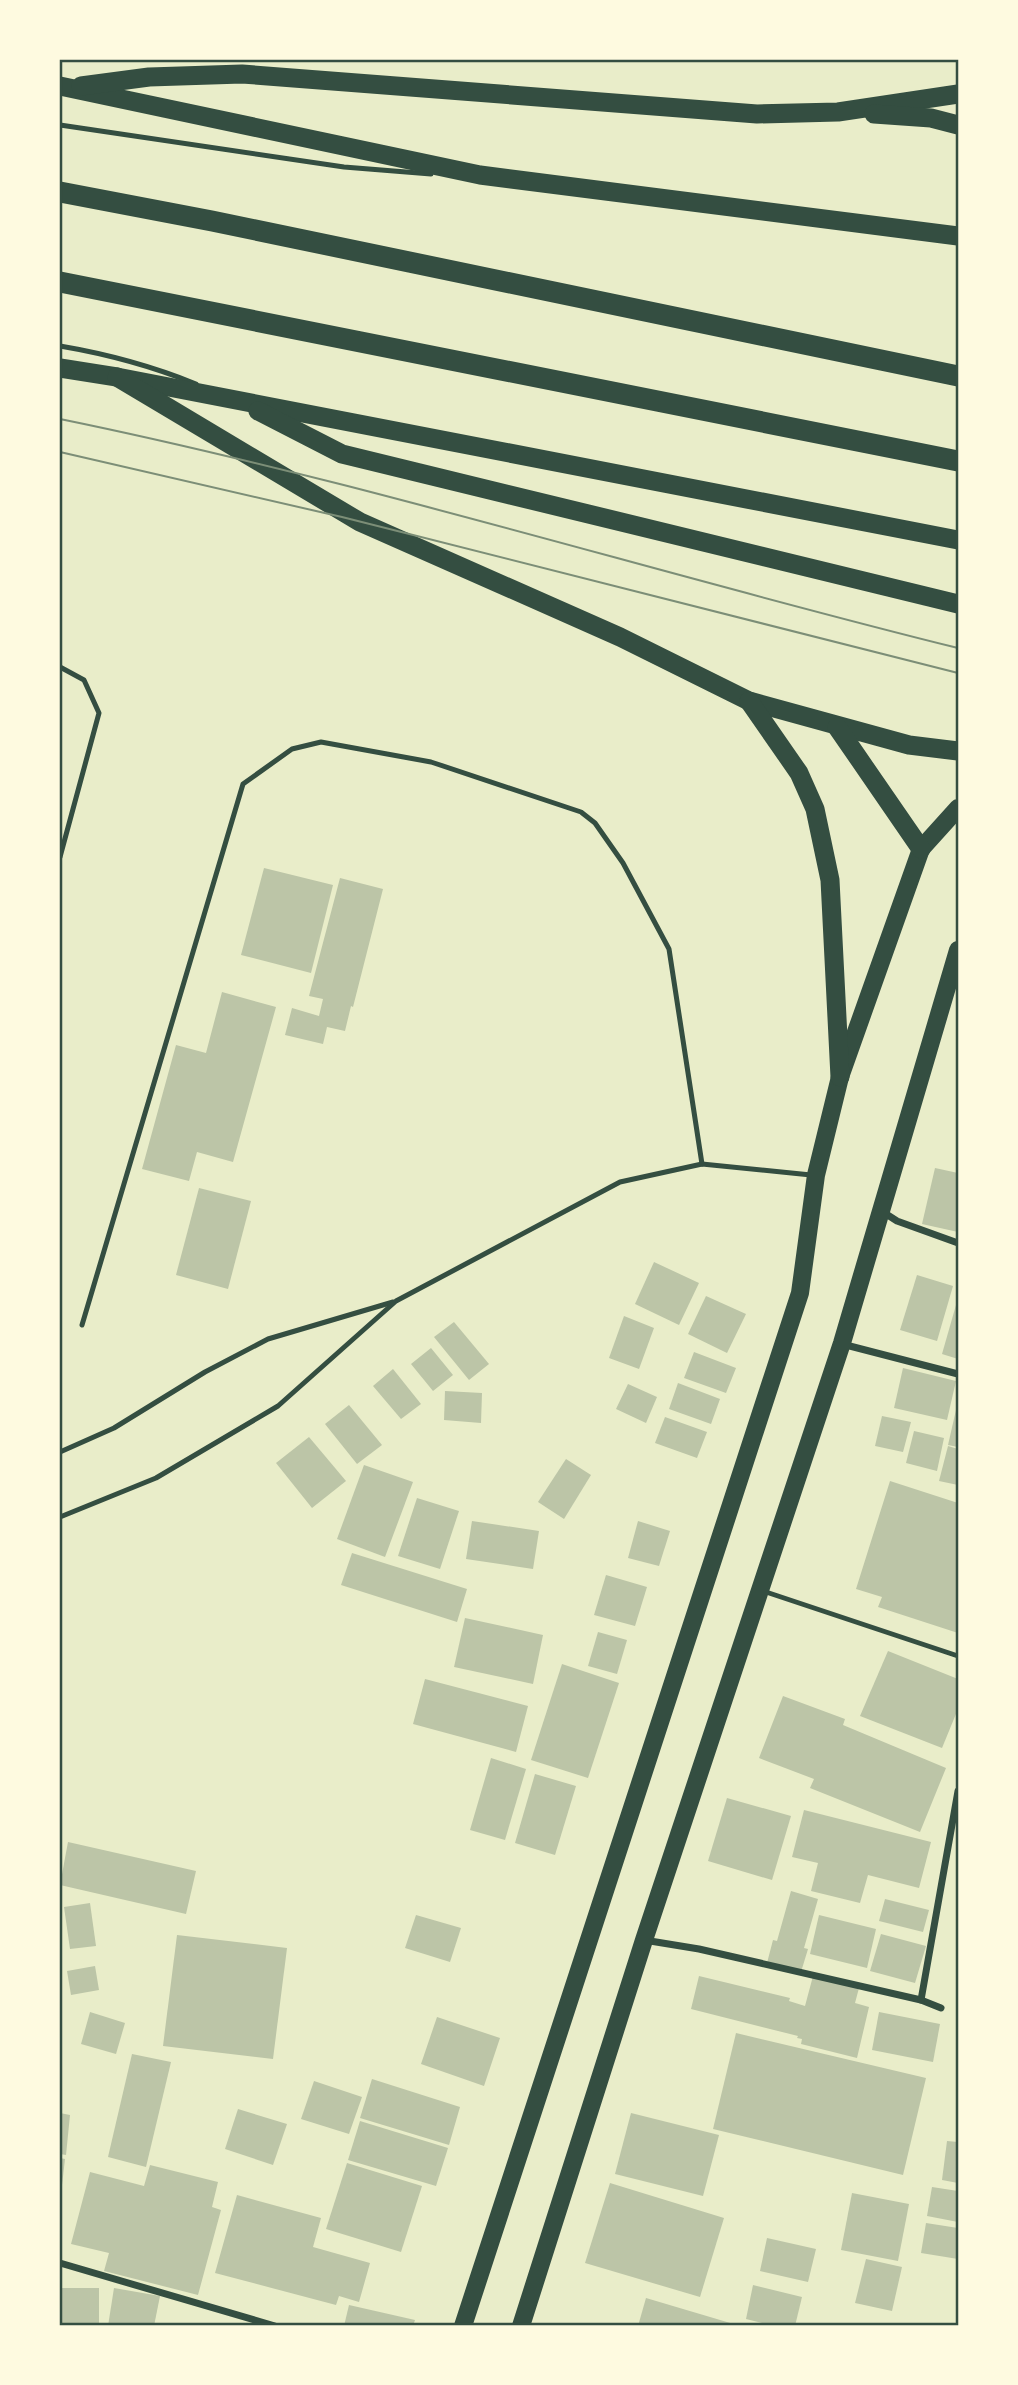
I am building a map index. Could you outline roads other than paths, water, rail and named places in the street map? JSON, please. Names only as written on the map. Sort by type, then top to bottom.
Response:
[{"type":"highway","points":[[63,87],[149,77],[242,74],[757,114],[838,112],[931,118],[958,124]]},
{"type":"highway","points":[[63,87],[480,175],[950,235]]},
{"type":"highway","points":[[838,112],[958,94]]},
{"type":"highway","points":[[60,192],[212,221],[958,376]]},
{"type":"highway","points":[[60,282],[958,461]]},
{"type":"highway","points":[[60,368],[958,540]]},
{"type":"highway","points":[[117,377],[360,522],[620,637],[749,701],[909,745],[958,751]]},
{"type":"highway","points":[[238,401],[342,454],[958,604]]},
{"type":"highway","points":[[749,701],[799,773],[815,808],[830,880],[840,1077]]},
{"type":"highway","points":[[837,727],[921,849]]},
{"type":"main road","points":[[463,2326],[800,1293],[816,1175],[840,1077],[921,849],[958,807]]},
{"type":"main road","points":[[521,2326],[644,1940],[842,1343],[958,950]]},
{"type":"street","points":[[882,1211],[897,1221],[958,1243]]},
{"type":"street","points":[[842,1343],[958,1374]]},
{"type":"street","points":[[921,2000],[958,1791]]},
{"type":"street","points":[[644,1940],[699,1948],[921,2000],[941,2008]]},
{"type":"street","points":[[60,2263],[275,2326]]},
{"type":"lane","points":[[60,125],[344,167],[480,175]]},
{"type":"lane","points":[[60,345],[160,369],[238,401]]},
{"type":"lane","points":[[60,667],[84,680],[99,713],[60,857]]},
{"type":"lane","points":[[82,1325],[243,784],[292,749],[321,742],[431,762],[581,812],[595,823],[623,863],[669,949],[702,1164]]},
{"type":"lane","points":[[60,1452],[114,1428],[205,1372],[268,1339],[396,1301],[620,1182],[702,1164],[816,1175]]},
{"type":"lane","points":[[60,1517],[156,1478],[278,1406],[396,1301]]},
{"type":"lane","points":[[760,1590],[958,1656]]},
{"type":"tram line","points":[[60,419],[398,499],[958,648]]},
{"type":"tram line","points":[[60,452],[342,517],[958,673]]}]
